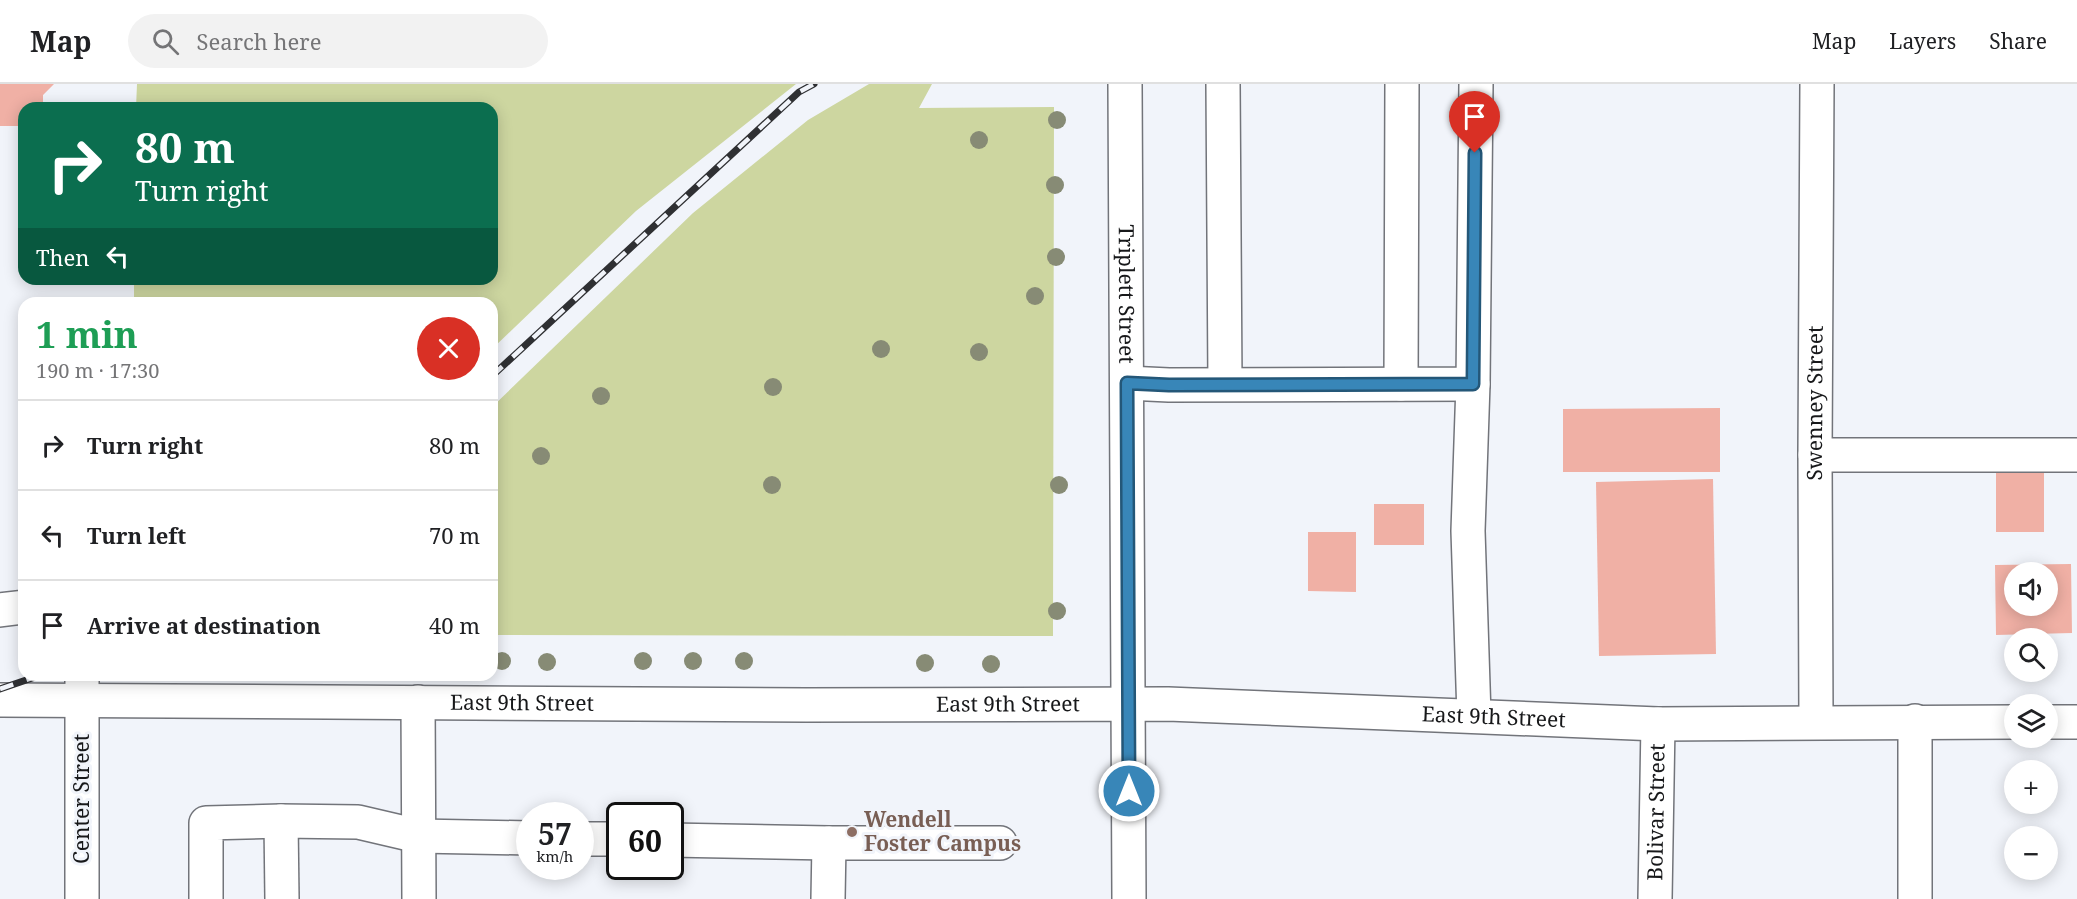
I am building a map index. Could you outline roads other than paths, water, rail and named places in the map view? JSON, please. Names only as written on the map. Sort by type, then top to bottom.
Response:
[{"type":"street","name":"Triplett Street","points":[[1125,84],[1130,899]]},
{"type":"street","points":[[1223,84],[1225,384]]},
{"type":"street","points":[[1401,384],[1402,84]]},
{"type":"street","points":[[1474,716],[1468,531],[1473,384],[1476,84]]},
{"type":"street","name":"Swenney Street","points":[[1816,721],[1817,84]]},
{"type":"street","points":[[1127,383],[1169,385],[1473,384]]},
{"type":"street","points":[[1815,455],[2077,455]]},
{"type":"street","points":[[0,610],[18,608]]},
{"type":"street","name":"East 9th Street","points":[[0,700],[82,687],[418,702],[794,705],[1168,704],[1658,724],[1816,721],[2004,722]]},
{"type":"street","name":"Center Street","points":[[82,687],[82,899]]},
{"type":"street","points":[[418,702],[419,899]]},
{"type":"street","points":[[1915,721],[1915,899]]},
{"type":"street","points":[[2058,722],[2077,722]]},
{"type":"street","name":"Bolivar Street","points":[[1655,899],[1658,724]]},
{"type":"street","points":[[281,820],[282,899]]},
{"type":"street","points":[[206,899],[206,823],[281,820],[358,822],[418,836],[516,838]]},
{"type":"street","points":[[684,840],[1000,843]]},
{"type":"street","points":[[828,899],[829,843]]},
{"type":"railway","points":[[498,370],[799,92],[814,84]]},
{"type":"railway","points":[[0,689],[23,681]]},
{"type":"place","name":"Wendell Foster Campus","points":[[852,832]]}]
